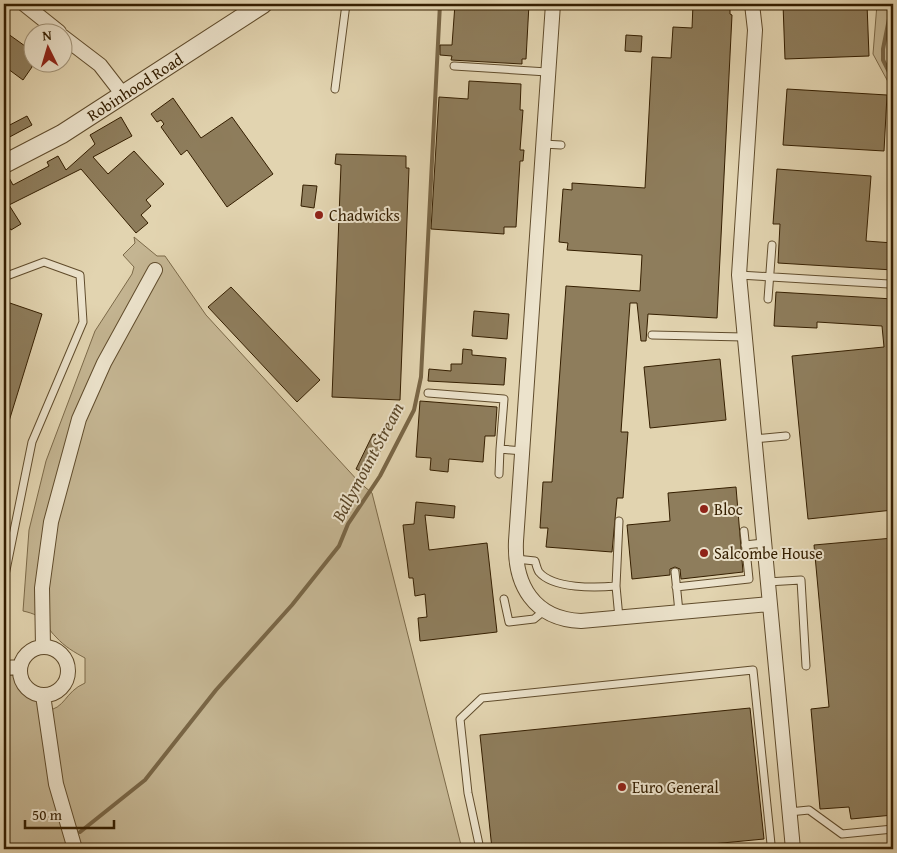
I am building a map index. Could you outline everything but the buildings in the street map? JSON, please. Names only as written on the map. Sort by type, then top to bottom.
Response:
[{"type":"street","points":[[24,4],[46,22]]},
{"type":"street","name":"Robinhood Road","points":[[4,164],[62,134],[124,96],[263,4]]},
{"type":"street","points":[[552,4],[516,559],[517,572],[525,590],[545,610],[552,615],[567,620],[619,618],[769,604]]},
{"type":"street","points":[[752,4],[755,30],[739,274],[766,582],[793,849]]},
{"type":"street","points":[[72,44],[100,65],[124,96]]},
{"type":"street","points":[[42,647],[42,588],[51,522],[79,418],[104,363],[155,270]]},
{"type":"street","points":[[42,647],[50,648],[62,656],[68,672],[61,688],[43,695],[28,689],[20,676],[20,667],[28,654],[42,647]]},
{"type":"street","points":[[4,668],[20,667]]},
{"type":"street","points":[[43,695],[56,784],[75,849]]},
{"type":"lane","points":[[335,89],[346,4]]},
{"type":"lane","points":[[454,66],[547,72]]},
{"type":"lane","points":[[543,144],[561,145]]},
{"type":"lane","points":[[768,299],[772,245]]},
{"type":"lane","points":[[4,277],[44,262],[80,276],[83,322],[32,442],[4,580]]},
{"type":"lane","points":[[739,274],[889,284]]},
{"type":"lane","points":[[652,335],[744,338]]},
{"type":"lane","points":[[428,393],[504,399],[499,474]]},
{"type":"lane","points":[[753,439],[786,436]]},
{"type":"lane","points":[[500,449],[523,451]]},
{"type":"lane","points":[[619,521],[616,586],[619,618]]},
{"type":"lane","points":[[676,587],[749,579],[744,530]]},
{"type":"lane","points":[[745,545],[763,543]]},
{"type":"lane","points":[[516,559],[534,561],[540,572],[550,579],[567,585],[597,588],[616,586]]},
{"type":"lane","points":[[675,572],[679,612]]},
{"type":"lane","points":[[766,582],[801,580],[806,666]]},
{"type":"lane","points":[[504,599],[509,622],[534,619],[545,610]]},
{"type":"lane","points":[[480,849],[468,793],[460,719],[482,698],[753,670],[771,844],[767,849]]},
{"type":"lane","points":[[790,812],[809,810],[842,834],[893,829]]},
{"type":"shaded area","points":[[877,4],[893,4],[893,91],[873,54]]},
{"type":"shaded area","points":[[134,237],[157,256],[165,256],[206,315],[359,482],[372,493],[462,849],[4,849],[4,668],[20,667],[25,684],[39,694],[45,711],[57,707],[73,691],[85,683],[85,658],[63,644],[40,618],[23,611],[29,530],[46,461],[95,331],[132,274],[134,267],[123,255],[135,243]]},
{"type":"waterway","name":"Ballymount Stream","points":[[80,832],[145,780],[216,690],[292,605],[339,546],[348,524],[380,476],[414,410],[421,377],[440,4]]},
{"type":"waterway","points":[[892,4],[883,49],[883,60],[893,80]]},
{"type":"waterway","name":"Ballymount Stream","points":[[58,849],[62,846]]},
{"type":"place","name":"Chadwicks","points":[[319,215]]},
{"type":"place","name":"Bloc","points":[[704,509]]},
{"type":"place","name":"Salcombe House","points":[[704,553]]},
{"type":"place","name":"Euro General","points":[[622,787]]}]
